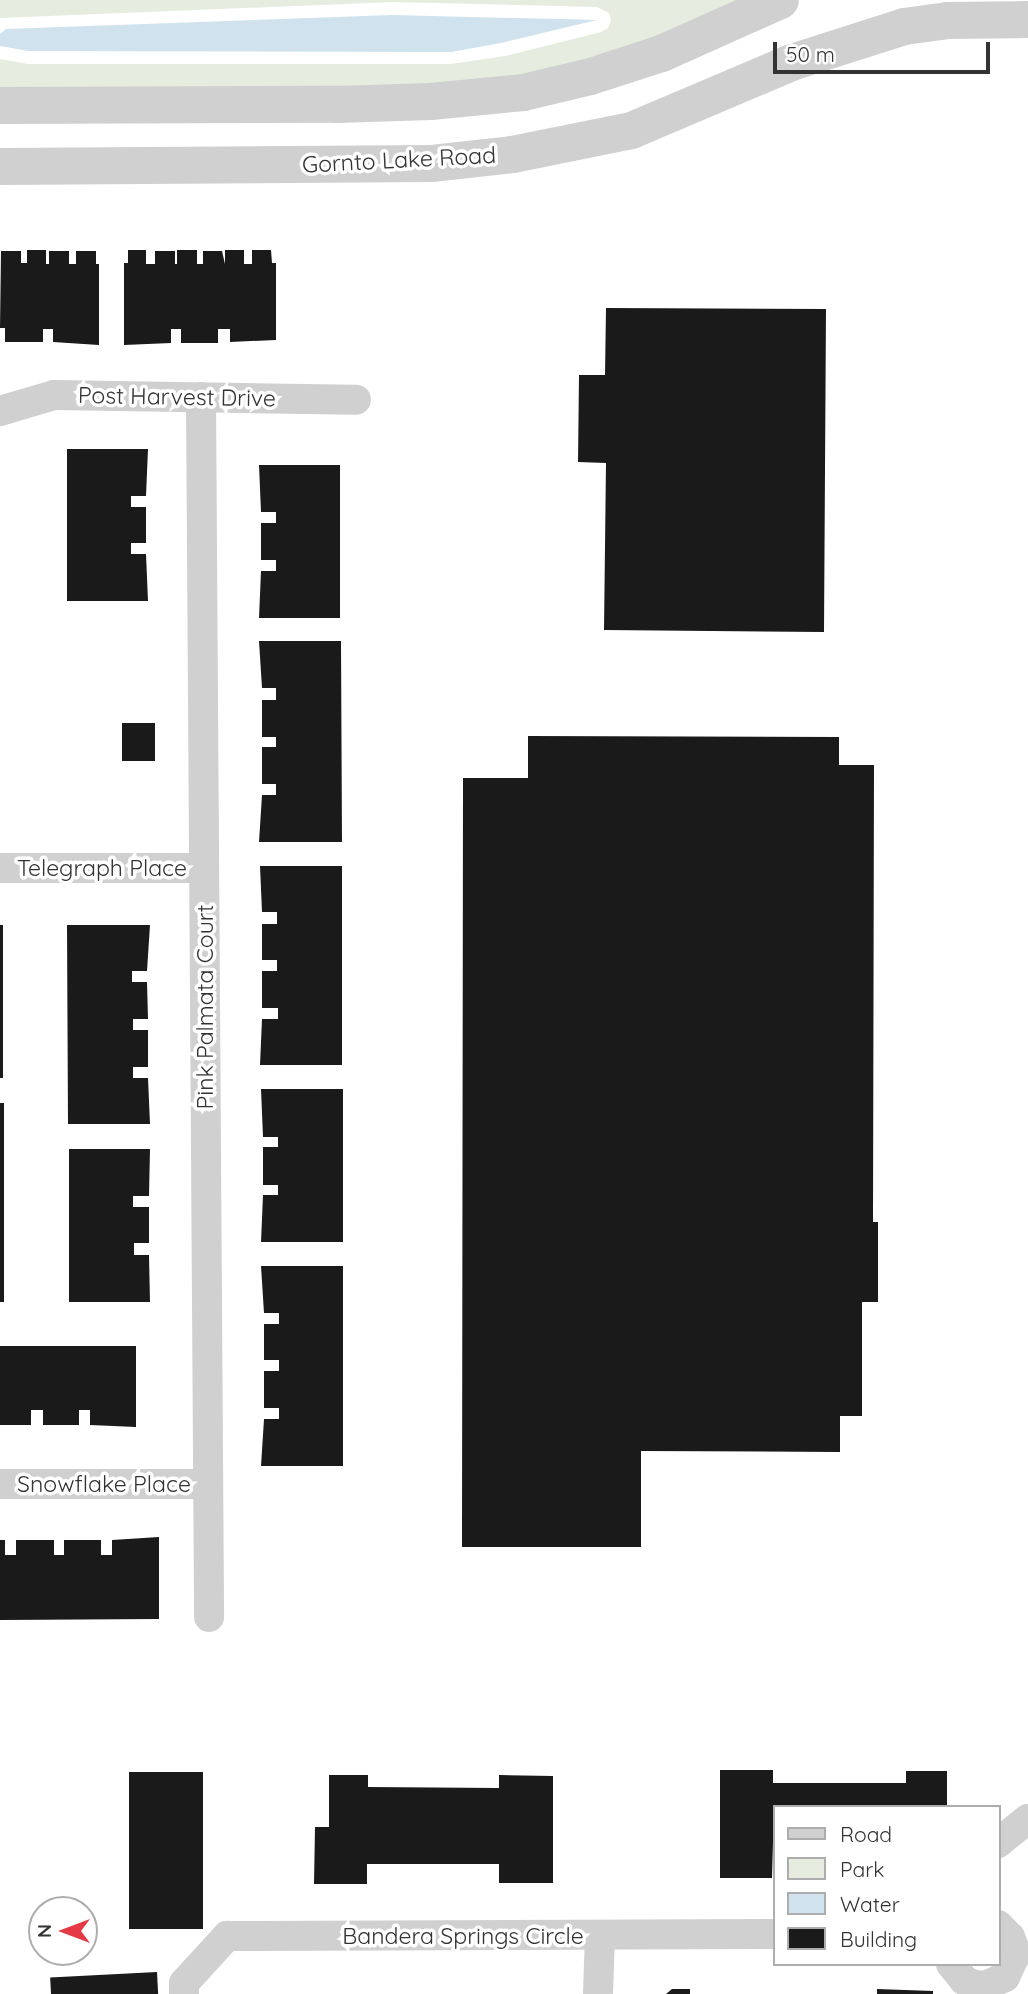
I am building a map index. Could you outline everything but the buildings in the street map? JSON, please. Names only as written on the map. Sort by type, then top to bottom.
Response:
[{"type":"street","points":[[0,105],[337,104],[430,101],[523,92],[590,76],[662,53],[780,0]]},
{"type":"street","name":"Gornto Lake Road","points":[[0,166],[418,163],[512,154],[631,130],[791,62],[947,10],[1028,19]]},
{"type":"street","name":"Post Harvest Drive","points":[[0,411],[54,395],[356,400]]},
{"type":"street","name":"Pink Palmata Court","points":[[201,397],[209,1617]]},
{"type":"street","name":"Telegraph Place","points":[[0,868],[204,868]]},
{"type":"street","name":"Snowflake Place","points":[[0,1484],[208,1484]]},
{"type":"street","points":[[1000,1841],[1028,1819]]},
{"type":"street","name":"Bandera Springs Circle","points":[[184,1994],[184,1983],[227,1936],[772,1934]]},
{"type":"street","points":[[598,1994],[600,1935]]},
{"type":"street","points":[[953,1966],[964,1980],[974,1985],[997,1988],[1011,1968],[1013,1937]]},
{"type":"green space","points":[[0,0],[743,0],[655,39],[520,77],[429,86],[0,90],[0,59],[28,64],[451,64],[505,56],[601,32],[608,28],[611,20],[609,13],[597,7],[393,2],[0,18]]},
{"type":"water","points":[[392,15],[597,20],[451,52],[28,51],[0,46],[0,34],[6,29]]}]
